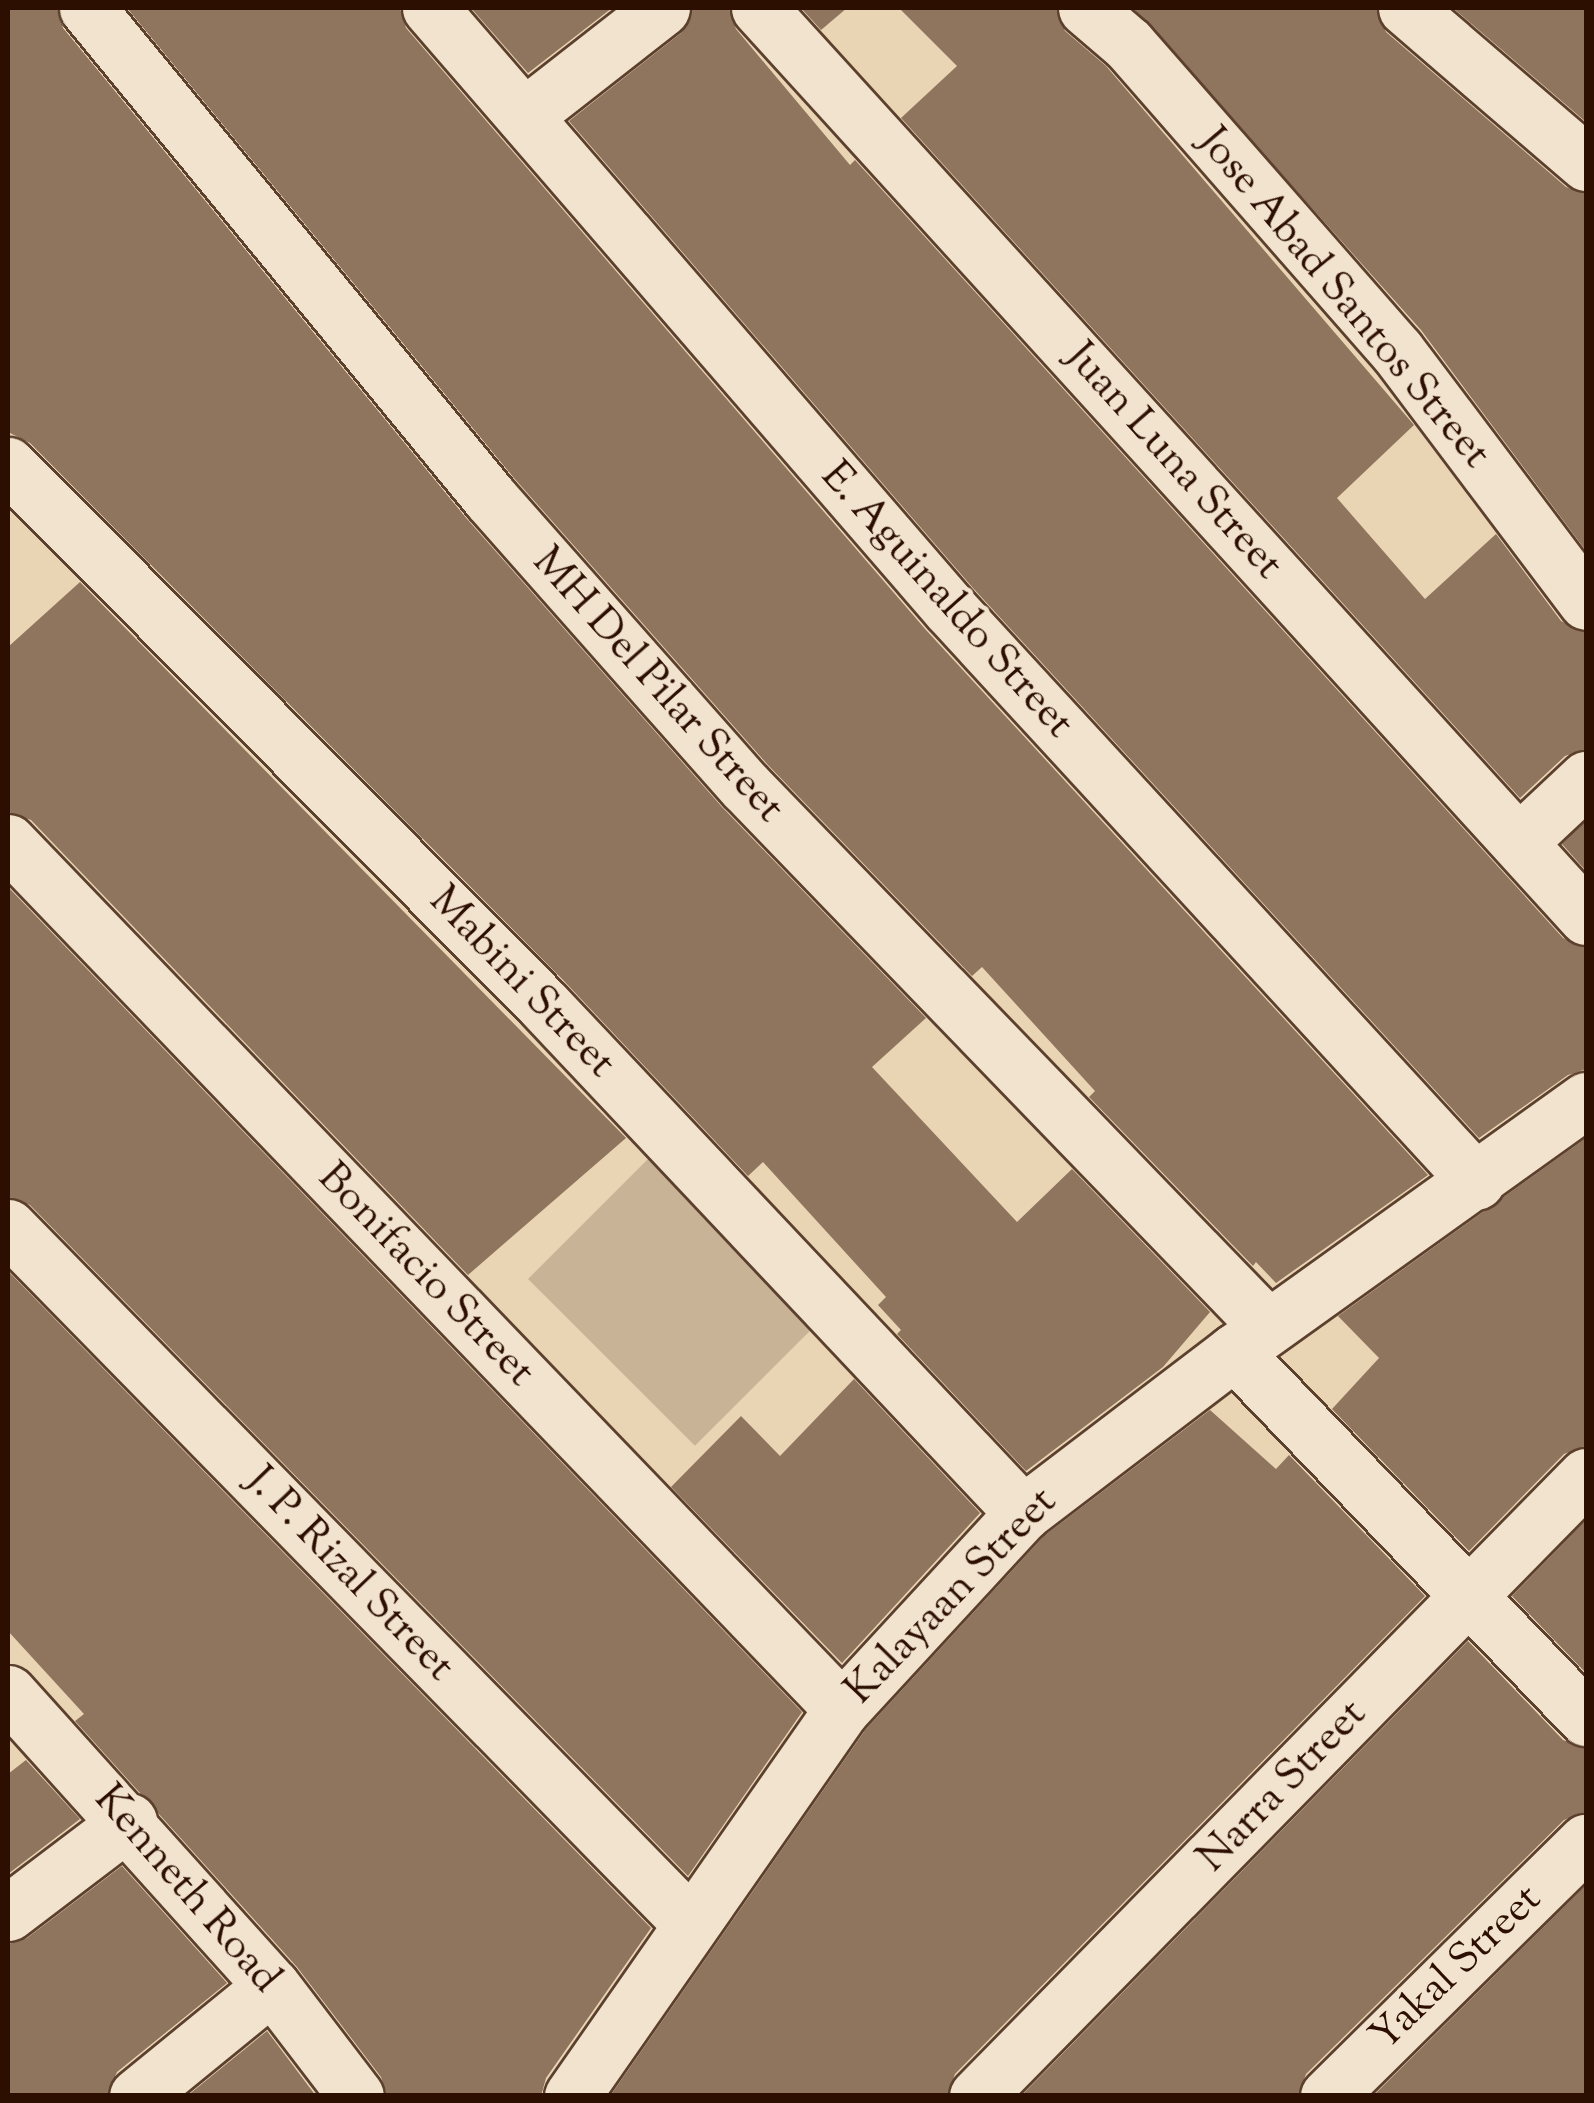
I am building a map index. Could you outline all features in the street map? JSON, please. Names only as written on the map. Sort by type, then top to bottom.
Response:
[{"type":"street","name":"MH Del Pilar Street","points":[[88,8],[490,498],[745,786],[1251,1340],[1468,1594],[1586,1718]]},
{"type":"street","name":"E. Aguinaldo Street","points":[[430,8],[950,609],[1477,1182]]},
{"type":"street","points":[[524,116],[662,8]]},
{"type":"street","name":"Juan Luna Street","points":[[758,8],[1520,841],[1586,918]]},
{"type":"street","name":"Jose Abad Santos Street","points":[[1086,8],[1128,44],[1397,351],[1586,602]]},
{"type":"street","points":[[1406,8],[1586,164]]},
{"type":"street","name":"Mabini Street","points":[[8,464],[544,1004],[1023,1513]]},
{"type":"street","points":[[1520,841],[1586,779]]},
{"type":"street","name":"Bonifacio Street","points":[[8,842],[842,1709]]},
{"type":"street","name":"Kalayaan Street","points":[[572,2096],[842,1709],[1023,1513],[1251,1340],[1477,1182],[1586,1100]]},
{"type":"street","name":"J. P. Rizal Street","points":[[8,1228],[690,1923]]},
{"type":"street","name":"Narra Street","points":[[977,2096],[1586,1476]]},
{"type":"street","name":"Kenneth Road","points":[[8,1692],[128,1821],[272,1986],[356,2096]]},
{"type":"street","points":[[8,1912],[128,1821]]},
{"type":"street","name":"Yakal Street","points":[[1328,2096],[1586,1842]]},
{"type":"street","points":[[137,2096],[272,1986]]},
{"type":"shaded area","points":[[649,1158],[816,1325],[695,1446],[528,1279]]},
{"type":"building","points":[[8,8],[57,8],[63,28],[467,519],[722,807],[926,1018],[872,1067],[1017,1222],[1072,1169],[1210,1312],[1163,1367],[1026,1471],[897,1334],[901,1330],[878,1305],[886,1297],[763,1162],[748,1176],[565,982],[30,443],[8,432]]},
{"type":"building","points":[[127,8],[400,8],[406,28],[926,630],[1428,1175],[1276,1283],[1256,1262],[1253,1266],[1089,1097],[1095,1091],[982,967],[972,976],[768,765],[514,478]]},
{"type":"building","points":[[471,8],[612,8],[528,73]]},
{"type":"building","points":[[693,8],[729,8],[736,29],[850,165],[855,160],[1563,938],[1586,947],[1586,1069],[1568,1075],[1479,1138],[973,588],[569,121],[681,33]]},
{"type":"building","points":[[801,8],[847,8],[821,30]]},
{"type":"building","points":[[899,8],[1056,8],[1065,31],[1106,66],[1414,425],[1337,498],[1425,599],[1496,534],[1561,621],[1586,633],[1586,749],[1565,756],[1520,798],[901,118],[957,66]]},
{"type":"building","points":[[1133,8],[1376,8],[1386,32],[1566,187],[1586,193],[1586,551],[1421,330]]},
{"type":"building","points":[[1453,8],[1586,8],[1586,122]]},
{"type":"building","points":[[80,582],[626,1138],[468,1275],[31,820],[8,812],[8,647]]},
{"type":"building","points":[[1586,821],[1586,871],[1562,844]]},
{"type":"building","points":[[8,887],[802,1712],[688,1876],[30,1205],[8,1197]]},
{"type":"building","points":[[1586,1138],[1586,1446],[1564,1454],[1469,1551],[1332,1409],[1379,1358],[1338,1316]]},
{"type":"building","points":[[8,1271],[651,1928],[546,2078],[541,2096],[387,2096],[381,2077],[297,1967],[75,1721],[84,1714],[8,1631]]},
{"type":"building","points":[[854,1379],[980,1513],[842,1663],[671,1487],[741,1416],[780,1456]]},
{"type":"building","points":[[1210,1410],[1276,1469],[1289,1455],[1425,1596],[955,2074],[947,2096],[610,2096],[866,1729],[1044,1536]]},
{"type":"building","points":[[1586,1520],[1586,1673],[1512,1596]]},
{"type":"building","points":[[1468,1641],[1563,1740],[1586,1748],[1586,1812],[1564,1820],[1306,2074],[1298,2096],[1021,2096]]},
{"type":"building","points":[[26,1760],[80,1819],[8,1874],[8,1774]]},
{"type":"building","points":[[122,1866],[227,1983],[117,2072],[107,2096],[8,2096],[8,1944],[27,1938]]},
{"type":"building","points":[[1586,1885],[1586,2096],[1373,2096]]},
{"type":"building","points":[[267,2031],[316,2096],[187,2096]]}]
